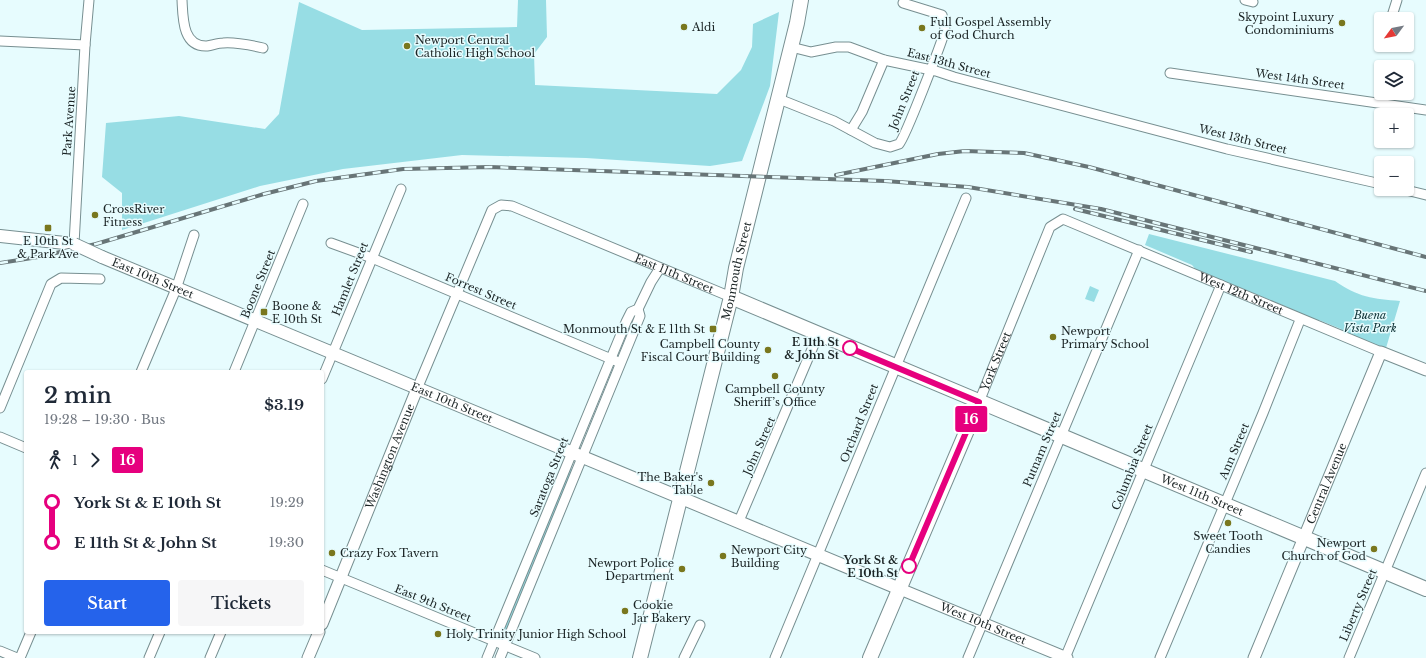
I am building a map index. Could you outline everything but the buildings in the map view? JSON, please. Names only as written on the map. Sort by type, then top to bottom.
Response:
[{"type":"main road","name":"Monmouth Street","points":[[640,658],[731,297],[736,268],[791,47],[801,0]]},
{"type":"main road","name":"East 10th Street","points":[[0,236],[74,244],[176,288],[900,589]]},
{"type":"main road","name":"East 11th Street","points":[[731,297],[979,402]]},
{"type":"main road","name":"West 11th Street","points":[[979,402],[1305,537],[1426,589]]},
{"type":"main road","name":"York Street","points":[[870,658],[979,402]]},
{"type":"street","name":"Park Avenue","points":[[74,244],[85,45],[89,0]]},
{"type":"street","points":[[182,0],[184,28],[189,37],[196,43],[206,46],[222,43],[237,43],[263,48]]},
{"type":"street","points":[[1394,12],[1398,0]]},
{"type":"street","name":"John Street","points":[[851,130],[875,143],[895,147],[901,142],[930,70],[944,32],[945,25],[942,15],[903,3]]},
{"type":"street","points":[[0,41],[85,45]]},
{"type":"street","name":"East 13th Street","points":[[791,47],[811,52],[836,47],[849,47],[884,60],[930,70],[1100,116]]},
{"type":"street","points":[[778,99],[834,121],[851,130],[862,112],[884,60]]},
{"type":"street","name":"West 14th Street","points":[[1170,73],[1375,101],[1426,110]]},
{"type":"street","name":"West 13th Street","points":[[1100,116],[1250,154],[1374,182]]},
{"type":"street","name":"Hamlet Street","points":[[324,374],[401,189]]},
{"type":"street","points":[[1414,192],[1426,195]]},
{"type":"street","name":"Orchard Street","points":[[775,658],[966,198]]},
{"type":"street","name":"Boone Street","points":[[235,370],[303,204]]},
{"type":"street","name":"East 11th Street","points":[[501,205],[512,206],[731,297]]},
{"type":"street","name":"Washington Avenue","points":[[324,619],[492,210],[501,205]]},
{"type":"street","name":"West 12th Street","points":[[1057,221],[1063,219],[1139,250],[1300,320],[1426,370]]},
{"type":"street","name":"York Street","points":[[979,402],[1050,226],[1057,221]]},
{"type":"street","points":[[142,370],[176,288],[194,236]]},
{"type":"street","name":"Forrest Street","points":[[331,243],[372,258],[621,363]]},
{"type":"street","name":"Putnam Street","points":[[968,658],[1139,250]]},
{"type":"street","name":"Saratoga Street","points":[[500,658],[578,454],[610,358],[631,312],[638,309],[651,282],[660,268]]},
{"type":"street","points":[[0,408],[51,284],[61,278],[100,279]]},
{"type":"street","name":"Columbia Street","points":[[1066,658],[1221,285]]},
{"type":"street","name":"Saratoga Street","points":[[487,658],[578,454],[621,363],[640,316],[638,309]]},
{"type":"street","name":"Ann Street","points":[[1160,658],[1300,320]]},
{"type":"street","name":"John Street","points":[[739,521],[818,335]]},
{"type":"street","name":"Central Avenue","points":[[1254,658],[1381,352]]},
{"type":"street","points":[[0,437],[24,447]]},
{"type":"street","name":"Liberty Street","points":[[1349,658],[1426,473]]},
{"type":"street","name":"East 9th Street","points":[[324,571],[535,658]]},
{"type":"street","name":"West 10th Street","points":[[900,589],[1066,658]]},
{"type":"street","points":[[684,658],[700,625]]},
{"type":"street","points":[[20,658],[30,634]]},
{"type":"street","points":[[149,658],[159,634]]},
{"type":"street","points":[[210,658],[220,634]]},
{"type":"street","points":[[308,658],[318,634]]},
{"type":"street","points":[[0,651],[17,658]]},
{"type":"green space","points":[[518,0],[546,0],[547,37],[534,54],[535,85],[717,94],[741,70],[752,47],[753,24],[779,12],[770,86],[742,161],[710,166],[586,158],[462,155],[343,169],[260,186],[122,230],[122,193],[102,177],[106,123],[179,116],[265,129],[279,114],[299,2],[362,30],[517,27]]},
{"type":"green space","name":"Buena Vista Park","points":[[1149,234],[1335,281],[1358,294],[1400,301],[1386,348],[1373,347],[1343,334],[1341,329],[1319,320],[1313,322],[1289,312],[1287,307],[1241,288],[1236,289],[1197,271],[1192,265],[1145,245]]},
{"type":"green space","points":[[1090,286],[1099,290],[1094,302],[1085,299]]},
{"type":"green space","points":[[571,468],[572,470],[506,630],[504,627]]},
{"type":"railway","points":[[836,175],[938,154],[965,151],[1024,153],[1089,167],[1426,257]]},
{"type":"railway","points":[[0,263],[38,257],[96,244],[264,194],[316,181],[403,169],[490,167],[885,181],[968,187],[1101,209],[1426,291]]},
{"type":"railway","points":[[1075,209],[1251,252]]},
{"type":"bus line","name":"16","points":[[850,348],[979,402],[973,412],[909,566]]},
{"type":"place","name":"Skypoint Luxury Condominiums","points":[[1342,23]]},
{"type":"place","name":"Aldi","points":[[684,27]]},
{"type":"place","name":"Full Gospel Assembly of God Church","points":[[922,28]]},
{"type":"place","name":"Newport Central Catholic High School","points":[[407,46]]},
{"type":"place","name":"CrossRiver Fitness","points":[[95,215]]},
{"type":"place","name":"E 10th St & Park Ave","points":[[48,228]]},
{"type":"place","name":"Boone & E 10th St","points":[[264,312]]},
{"type":"place","name":"Monmouth St & E 11th St","points":[[713,329]]},
{"type":"place","name":"Newport Primary School","points":[[1053,337]]},
{"type":"place","name":"E 11th St & John St","points":[[850,348]]},
{"type":"place","name":"Campbell County Fiscal Court Building","points":[[768,350]]},
{"type":"place","name":"Campbell County Sheriff’s Office","points":[[775,376]]},
{"type":"place","name":"The Baker's Table","points":[[711,483]]},
{"type":"place","name":"Sweet Tooth Candies","points":[[1228,523]]},
{"type":"place","name":"Newport Church of God","points":[[1374,549]]},
{"type":"place","name":"Crazy Fox Tavern","points":[[332,553]]},
{"type":"place","name":"Newport City Building","points":[[723,556]]},
{"type":"place","name":"York St & E 10th St","points":[[909,566]]},
{"type":"place","name":"Newport Police Department","points":[[682,569]]},
{"type":"place","name":"Cookie Jar Bakery","points":[[625,611]]},
{"type":"place","name":"Holy Trinity Junior High School","points":[[438,634]]}]
